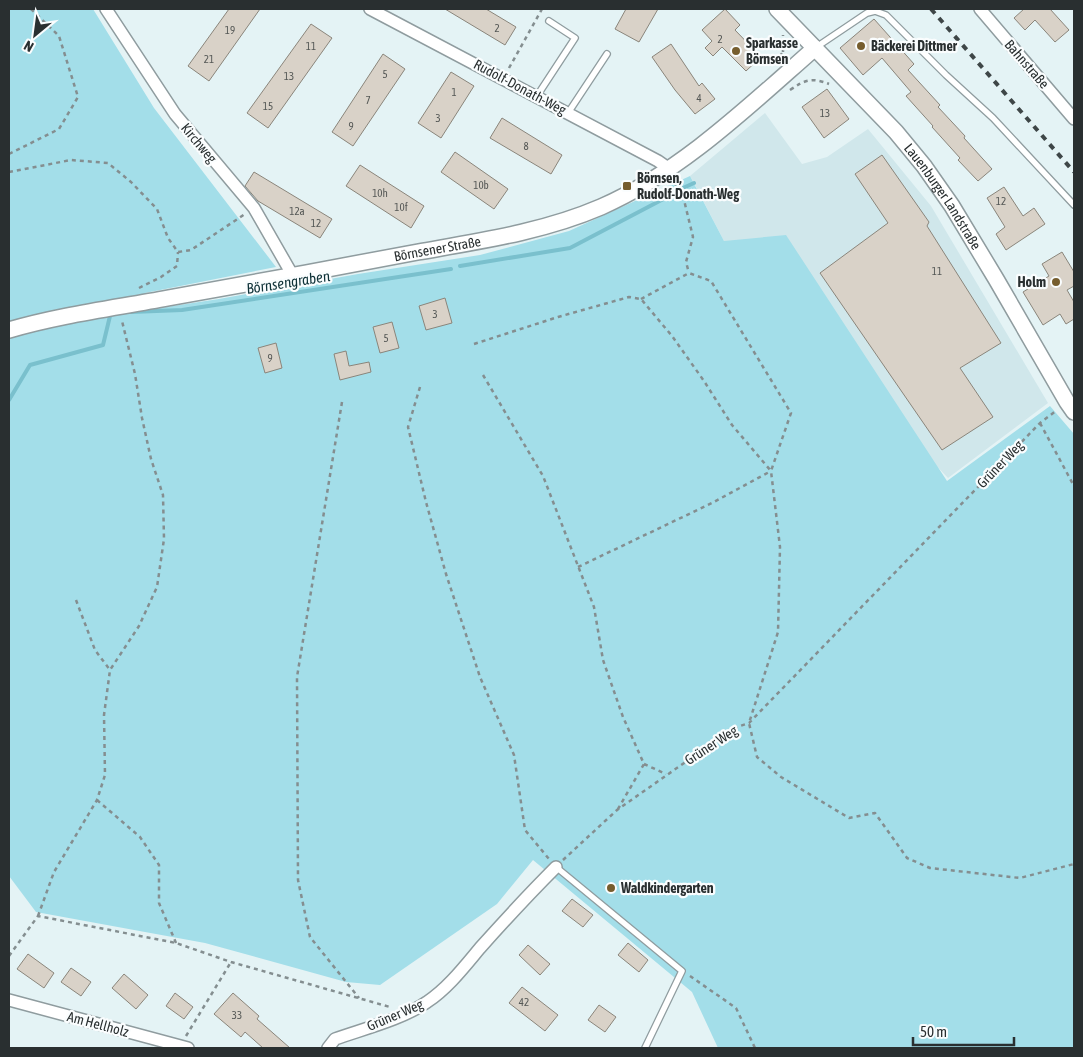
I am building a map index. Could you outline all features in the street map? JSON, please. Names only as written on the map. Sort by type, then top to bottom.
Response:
[{"type":"street","name":"Kirchweg","points":[[106,9],[175,114],[254,208],[293,276]]},
{"type":"street","name":"Rudolf-Donath-Weg","points":[[370,9],[504,78],[668,168]]},
{"type":"street","name":"Bahnstraße","points":[[980,9],[1074,119]]},
{"type":"street","name":"Lauenburger Landstraße","points":[[780,12],[896,132],[924,166],[952,206],[1070,407]]},
{"type":"street","name":"Börnsener Straße","points":[[9,330],[126,306],[500,237],[562,223],[636,189],[668,168],[734,118],[815,48]]},
{"type":"street","name":"Grüner Weg","points":[[328,1048],[335,1039],[408,1013],[426,1003],[457,976],[523,900],[556,867]]},
{"type":"street","name":"Am Hellholz","points":[[9,1000],[184,1047]]},
{"type":"lane","points":[[815,48],[866,13],[876,11],[886,15],[946,75],[993,118],[1074,204]]},
{"type":"lane","points":[[536,96],[575,38],[549,21]]},
{"type":"lane","points":[[568,113],[607,54]]},
{"type":"lane","points":[[556,867],[682,971],[645,1048]]},
{"type":"path","points":[[9,154],[59,129],[78,96],[60,36],[31,9]]},
{"type":"path","points":[[504,78],[542,9]]},
{"type":"path","points":[[774,65],[783,52],[784,36],[775,22],[780,12]]},
{"type":"path","points":[[783,52],[794,66]]},
{"type":"path","points":[[790,91],[804,80],[820,80],[837,87]]},
{"type":"path","points":[[9,172],[70,160],[108,163],[131,182],[157,208],[168,238],[178,252],[177,266],[162,277],[140,288],[126,306],[142,418],[150,459],[162,495],[164,539],[157,587],[139,626],[110,670],[104,715],[105,775],[97,800],[54,872],[38,916],[9,956]]},
{"type":"path","points":[[674,183],[684,200],[693,237],[686,262],[689,273]]},
{"type":"path","points":[[178,252],[191,250],[254,208]]},
{"type":"path","points":[[474,344],[629,297],[641,299],[689,273],[711,281],[791,413],[771,471],[780,548],[778,632],[749,723],[758,757],[781,777],[849,818],[875,814],[908,858],[930,868],[1020,878],[1074,864]]},
{"type":"path","points":[[641,299],[672,336],[732,425],[771,471]]},
{"type":"path","points":[[483,375],[543,476],[594,608],[603,660],[623,717],[644,764],[666,774]]},
{"type":"path","points":[[420,387],[408,427],[439,547],[480,677],[514,754],[525,830],[556,867]]},
{"type":"path","points":[[342,402],[297,677],[298,880],[310,937],[359,998]]},
{"type":"path","name":"Grüner Weg","points":[[556,867],[617,810],[734,728],[749,723],[1040,423],[1070,407]]},
{"type":"path","points":[[1040,423],[1074,486]]},
{"type":"path","points":[[578,567],[712,503],[771,471]]},
{"type":"path","points":[[76,600],[95,650],[110,670]]},
{"type":"path","points":[[617,810],[644,764]]},
{"type":"path","points":[[97,800],[140,837],[159,865],[159,903],[176,943]]},
{"type":"path","points":[[38,916],[176,943],[232,962],[408,1013]]},
{"type":"path","points":[[184,1047],[232,962]]},
{"type":"path","points":[[682,971],[736,1008],[755,1048]]},
{"type":"shaded area","points":[[9,9],[93,9],[154,108],[276,267],[145,293],[153,309],[480,255],[569,231],[690,176],[724,241],[786,235],[947,481],[1050,406],[1074,434],[1074,1048],[718,1048],[692,992],[533,860],[497,904],[380,985],[346,982],[205,943],[36,912],[9,876]]},
{"type":"shaded area","points":[[765,113],[802,164],[827,157],[868,129],[931,206],[1048,403],[948,478],[724,241],[690,176]]},
{"type":"building","points":[[229,9],[260,9],[209,81],[188,66]]},
{"type":"building","points":[[445,9],[486,9],[516,27],[505,45]]},
{"type":"building","points":[[626,9],[658,9],[639,42],[615,29]]},
{"type":"building","points":[[725,9],[740,25],[735,30],[761,57],[746,71],[722,47],[713,56],[705,48],[712,41],[702,30]]},
{"type":"building","points":[[1024,9],[1050,9],[1069,30],[1055,42],[1035,20],[1025,30],[1014,18]]},
{"type":"building","points":[[874,19],[914,64],[908,70],[940,105],[938,107],[992,169],[978,181],[958,160],[960,158],[906,96],[911,92],[882,58],[863,75],[840,48]]},
{"type":"building","points":[[311,24],[332,38],[268,128],[247,113]]},
{"type":"building","points":[[671,44],[699,86],[702,83],[715,99],[695,114],[675,90],[652,57]]},
{"type":"building","points":[[383,54],[405,69],[353,146],[332,132]]},
{"type":"building","points":[[451,72],[474,86],[441,138],[418,123]]},
{"type":"building","points":[[827,89],[849,119],[824,138],[802,107]]},
{"type":"building","points":[[502,118],[562,155],[551,174],[490,138]]},
{"type":"building","points":[[455,152],[508,189],[494,209],[441,172]]},
{"type":"building","points":[[882,155],[929,222],[927,226],[1001,343],[960,368],[993,417],[942,450],[820,273],[888,223],[855,174]]},
{"type":"building","points":[[360,165],[424,206],[411,228],[346,186]]},
{"type":"building","points":[[254,172],[332,219],[320,238],[258,201],[245,186]]},
{"type":"building","points":[[1004,187],[1023,216],[1034,208],[1045,224],[1006,250],[996,234],[1005,227],[987,198]]},
{"type":"building","points":[[1062,252],[1074,272],[1074,286],[1067,290],[1074,302],[1074,319],[1066,324],[1060,314],[1043,325],[1023,292],[1049,276],[1042,264]]},
{"type":"building","points":[[445,298],[452,323],[426,330],[419,306]]},
{"type":"building","points":[[392,322],[399,348],[380,353],[373,327]]},
{"type":"building","points":[[276,343],[282,368],[265,373],[258,348]]},
{"type":"building","points":[[346,351],[349,366],[369,362],[371,372],[340,380],[334,354]]},
{"type":"building","points":[[572,899],[593,915],[583,927],[562,911]]},
{"type":"building","points":[[628,943],[648,960],[639,972],[618,955]]},
{"type":"building","points":[[528,945],[550,964],[540,975],[519,955]]},
{"type":"building","points":[[28,954],[54,973],[44,988],[17,969]]},
{"type":"building","points":[[71,968],[91,982],[81,996],[61,982]]},
{"type":"building","points":[[124,974],[148,995],[136,1009],[112,988]]},
{"type":"building","points":[[522,987],[558,1015],[545,1031],[509,1003]]},
{"type":"building","points":[[175,993],[193,1007],[184,1019],[166,1006]]},
{"type":"building","points":[[233,993],[259,1016],[257,1019],[290,1048],[263,1048],[245,1032],[241,1037],[214,1014]]},
{"type":"building","points":[[599,1005],[616,1017],[605,1032],[588,1020]]},
{"type":"waterway","name":"Börnsengraben","points":[[683,188],[694,183]]},
{"type":"waterway","name":"Börnsengraben","points":[[460,266],[570,248],[671,195]]},
{"type":"waterway","name":"Börnsengraben","points":[[131,312],[182,310],[451,269]]},
{"type":"waterway","name":"Börnsengraben","points":[[9,400],[30,365],[103,345],[110,316]]},
{"type":"railway","points":[[931,9],[1074,172]]},
{"type":"place","name":"Bäckerei Dittmer","points":[[861,46]]},
{"type":"place","name":"Sparkasse Börnsen","points":[[736,51]]},
{"type":"place","name":"Börnsen, Rudolf-Donath-Weg","points":[[627,186]]},
{"type":"place","name":"Holm","points":[[1056,282]]},
{"type":"place","name":"Waldkindergarten","points":[[611,888]]}]
